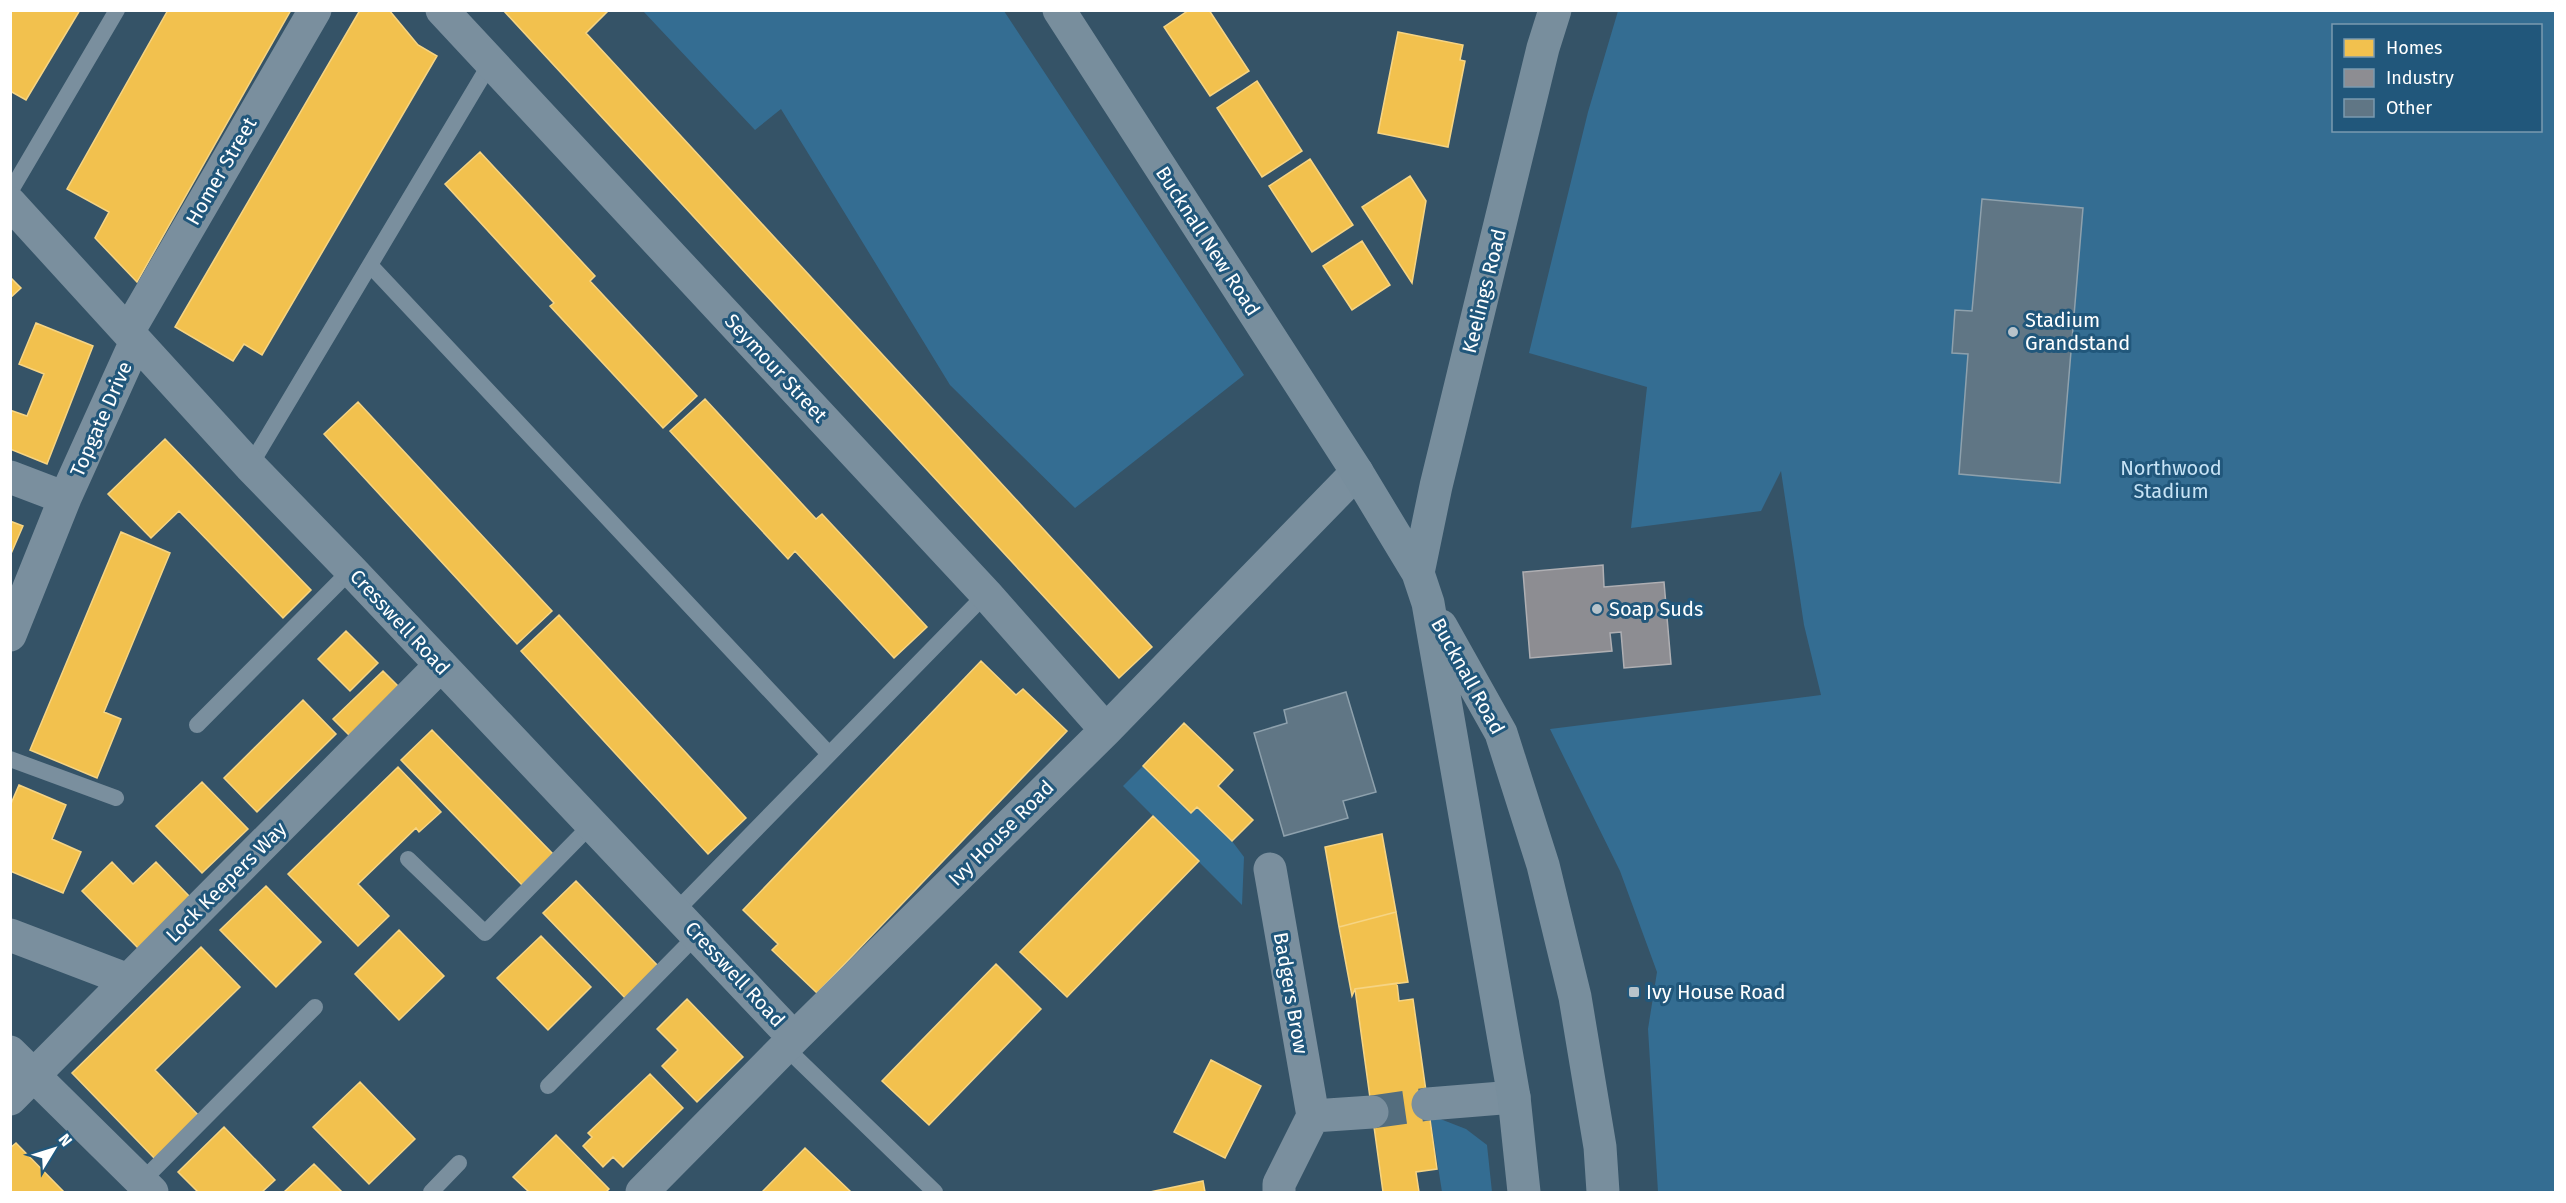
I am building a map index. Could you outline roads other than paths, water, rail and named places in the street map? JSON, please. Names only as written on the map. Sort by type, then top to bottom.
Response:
[{"type":"main road","name":"Bucknall New Road","points":[[1059,10],[1357,472],[1418,573],[1428,603]]},
{"type":"main road","name":"Keelings Road","points":[[1418,573],[1436,486],[1540,59],[1555,10]]},
{"type":"main road","name":"Bucknall Road","points":[[1428,603],[1514,1097],[1524,1192]]},
{"type":"main road","name":"Bucknall Road","points":[[1428,603],[1501,733],[1543,864],[1575,997],[1600,1147],[1603,1192]]},
{"type":"street","name":"Homer Street","points":[[132,336],[315,10]]},
{"type":"street","name":"Seymour Street","points":[[442,10],[986,594],[1106,730]]},
{"type":"street","name":"Cresswell Road","points":[[10,203],[250,466],[687,922],[789,1042]]},
{"type":"street","name":"Topgate Drive","points":[[10,635],[132,336]]},
{"type":"street","name":"Ivy House Road","points":[[642,1192],[789,1042],[1106,730],[1357,472]]},
{"type":"street","name":"Topgate Drive","points":[[10,477],[65,498]]},
{"type":"street","name":"Lock Keepers Way","points":[[10,1099],[441,665]]},
{"type":"street","name":"Badgers Brow","points":[[1270,869],[1313,1116]]},
{"type":"street","points":[[10,934],[128,980]]},
{"type":"street","points":[[10,1053],[147,1187]]},
{"type":"street","points":[[1428,1104],[1514,1097]]},
{"type":"street","points":[[1279,1192],[1279,1184],[1313,1116],[1372,1112]]},
{"type":"lane","points":[[10,192],[117,10]]},
{"type":"lane","points":[[250,466],[491,62]]},
{"type":"lane","points":[[370,265],[829,754]]},
{"type":"lane","points":[[197,725],[351,570]]},
{"type":"lane","points":[[548,1086],[829,754],[986,594]]},
{"type":"lane","points":[[10,759],[116,798]]},
{"type":"lane","points":[[408,859],[485,933],[592,824]]},
{"type":"lane","points":[[147,1187],[315,1008]]},
{"type":"lane","points":[[789,1042],[935,1192]]},
{"type":"lane","points":[[431,1192],[459,1163]]},
{"type":"tunnel","points":[[1372,1112],[1428,1104]]},
{"type":"place","name":"Stadium Grandstand","points":[[2013,332]]},
{"type":"place","name":"Soap Suds","points":[[1597,609]]},
{"type":"place","name":"Ivy House Road","points":[[1634,992]]},
{"type":"park label","name":"Northwood Stadium","points":[[2171,480]]}]
